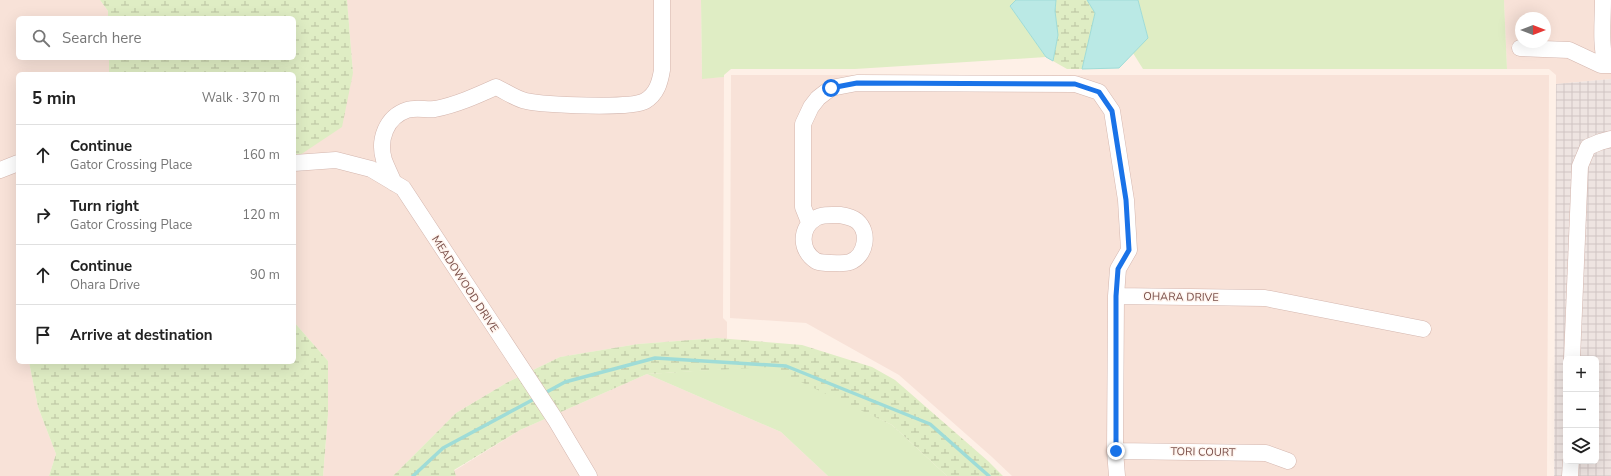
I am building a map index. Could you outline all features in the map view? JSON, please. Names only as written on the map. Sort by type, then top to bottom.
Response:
[{"type":"street","points":[[394,183],[384,160],[382,139],[388,124],[396,116],[408,109],[434,109],[453,104],[496,87],[525,101],[550,104],[623,105],[644,101],[655,92],[660,81],[662,70],[662,0]]},
{"type":"street","points":[[1520,48],[1569,50],[1601,65],[1608,65],[1604,57],[1603,0]]},
{"type":"street","points":[[809,222],[803,208],[803,124],[811,107],[818,98],[831,88],[857,83],[1075,84],[1099,92],[1112,111],[1126,200],[1129,250],[1118,269],[1116,296],[1117,476]]},
{"type":"street","points":[[1572,356],[1580,166],[1588,147],[1600,142],[1611,140]]},
{"type":"street","name":"MEADOWOOD DRIVE","points":[[296,163],[336,160],[371,169],[403,188],[555,419],[589,476]]},
{"type":"street","points":[[0,170],[16,164]]},
{"type":"street","name":"OHARA DRIVE","points":[[1116,296],[1265,298],[1423,329]]},
{"type":"street","name":"TORI COURT","points":[[1116,451],[1266,453],[1288,461]]},
{"type":"street","points":[[1570,476],[1571,464]]},
{"type":"shaded area","points":[[0,0],[100,0],[108,11],[108,16],[16,16],[16,60],[109,60],[109,72],[16,72],[16,364],[29,364],[38,407],[56,454],[49,476],[0,476]]},
{"type":"shaded area","points":[[347,0],[701,0],[702,78],[724,77],[723,318],[727,322],[727,339],[717,338],[638,344],[560,357],[508,382],[456,413],[393,476],[323,476],[328,415],[328,361],[296,324],[296,156],[353,73]]},
{"type":"shaded area","points":[[1504,0],[1611,0],[1611,79],[1556,84],[1556,75],[1549,69],[1507,69]]},
{"type":"shaded area","points":[[731,75],[1549,75],[1547,476],[1012,476],[899,375],[806,323],[730,318]]},
{"type":"shaded area","points":[[1611,79],[1611,476],[1554,476],[1556,84]]},
{"type":"shaded area","points":[[647,374],[781,432],[828,476],[456,476],[454,471],[520,430]]},
{"type":"green space","points":[[100,0],[347,0],[353,73],[342,127],[296,158],[296,72],[109,72],[109,60],[296,60],[296,16],[108,16],[108,11]]},
{"type":"green space","points":[[701,0],[1016,0],[1010,6],[1046,57],[855,69],[731,69],[724,75],[724,77],[702,79]]},
{"type":"green space","points":[[1056,0],[1087,0],[1095,13],[1082,69],[1067,69],[1053,61],[1058,35],[1055,11]]},
{"type":"green space","points":[[1138,0],[1504,0],[1507,69],[1143,69],[1133,53],[1148,38]]},
{"type":"green space","points":[[296,324],[328,361],[328,415],[323,476],[49,476],[56,454],[38,407],[29,364],[296,364]]},
{"type":"green space","points":[[717,338],[802,345],[872,367],[895,380],[988,461],[1003,476],[947,476],[892,425],[769,367],[647,374],[520,430],[454,470],[456,476],[393,476],[456,413],[508,382],[560,357],[638,344]]},
{"type":"green space","points":[[773,366],[892,425],[947,476],[828,476],[781,432],[647,374]]},
{"type":"water","points":[[1016,0],[1056,0],[1055,11],[1058,35],[1053,61],[1046,57],[1010,6]]},
{"type":"water","points":[[1087,0],[1138,0],[1148,38],[1119,68],[1082,69],[1095,13]]},
{"type":"waterway","points":[[543,394],[565,382],[655,358],[786,366],[930,424],[989,476]]},
{"type":"waterway","points":[[413,476],[443,448],[536,398]]},
{"type":"route","points":[[831,88],[857,83],[1075,84],[1099,92],[1112,111],[1126,200],[1129,250],[1118,269],[1116,296],[1116,451]]}]
